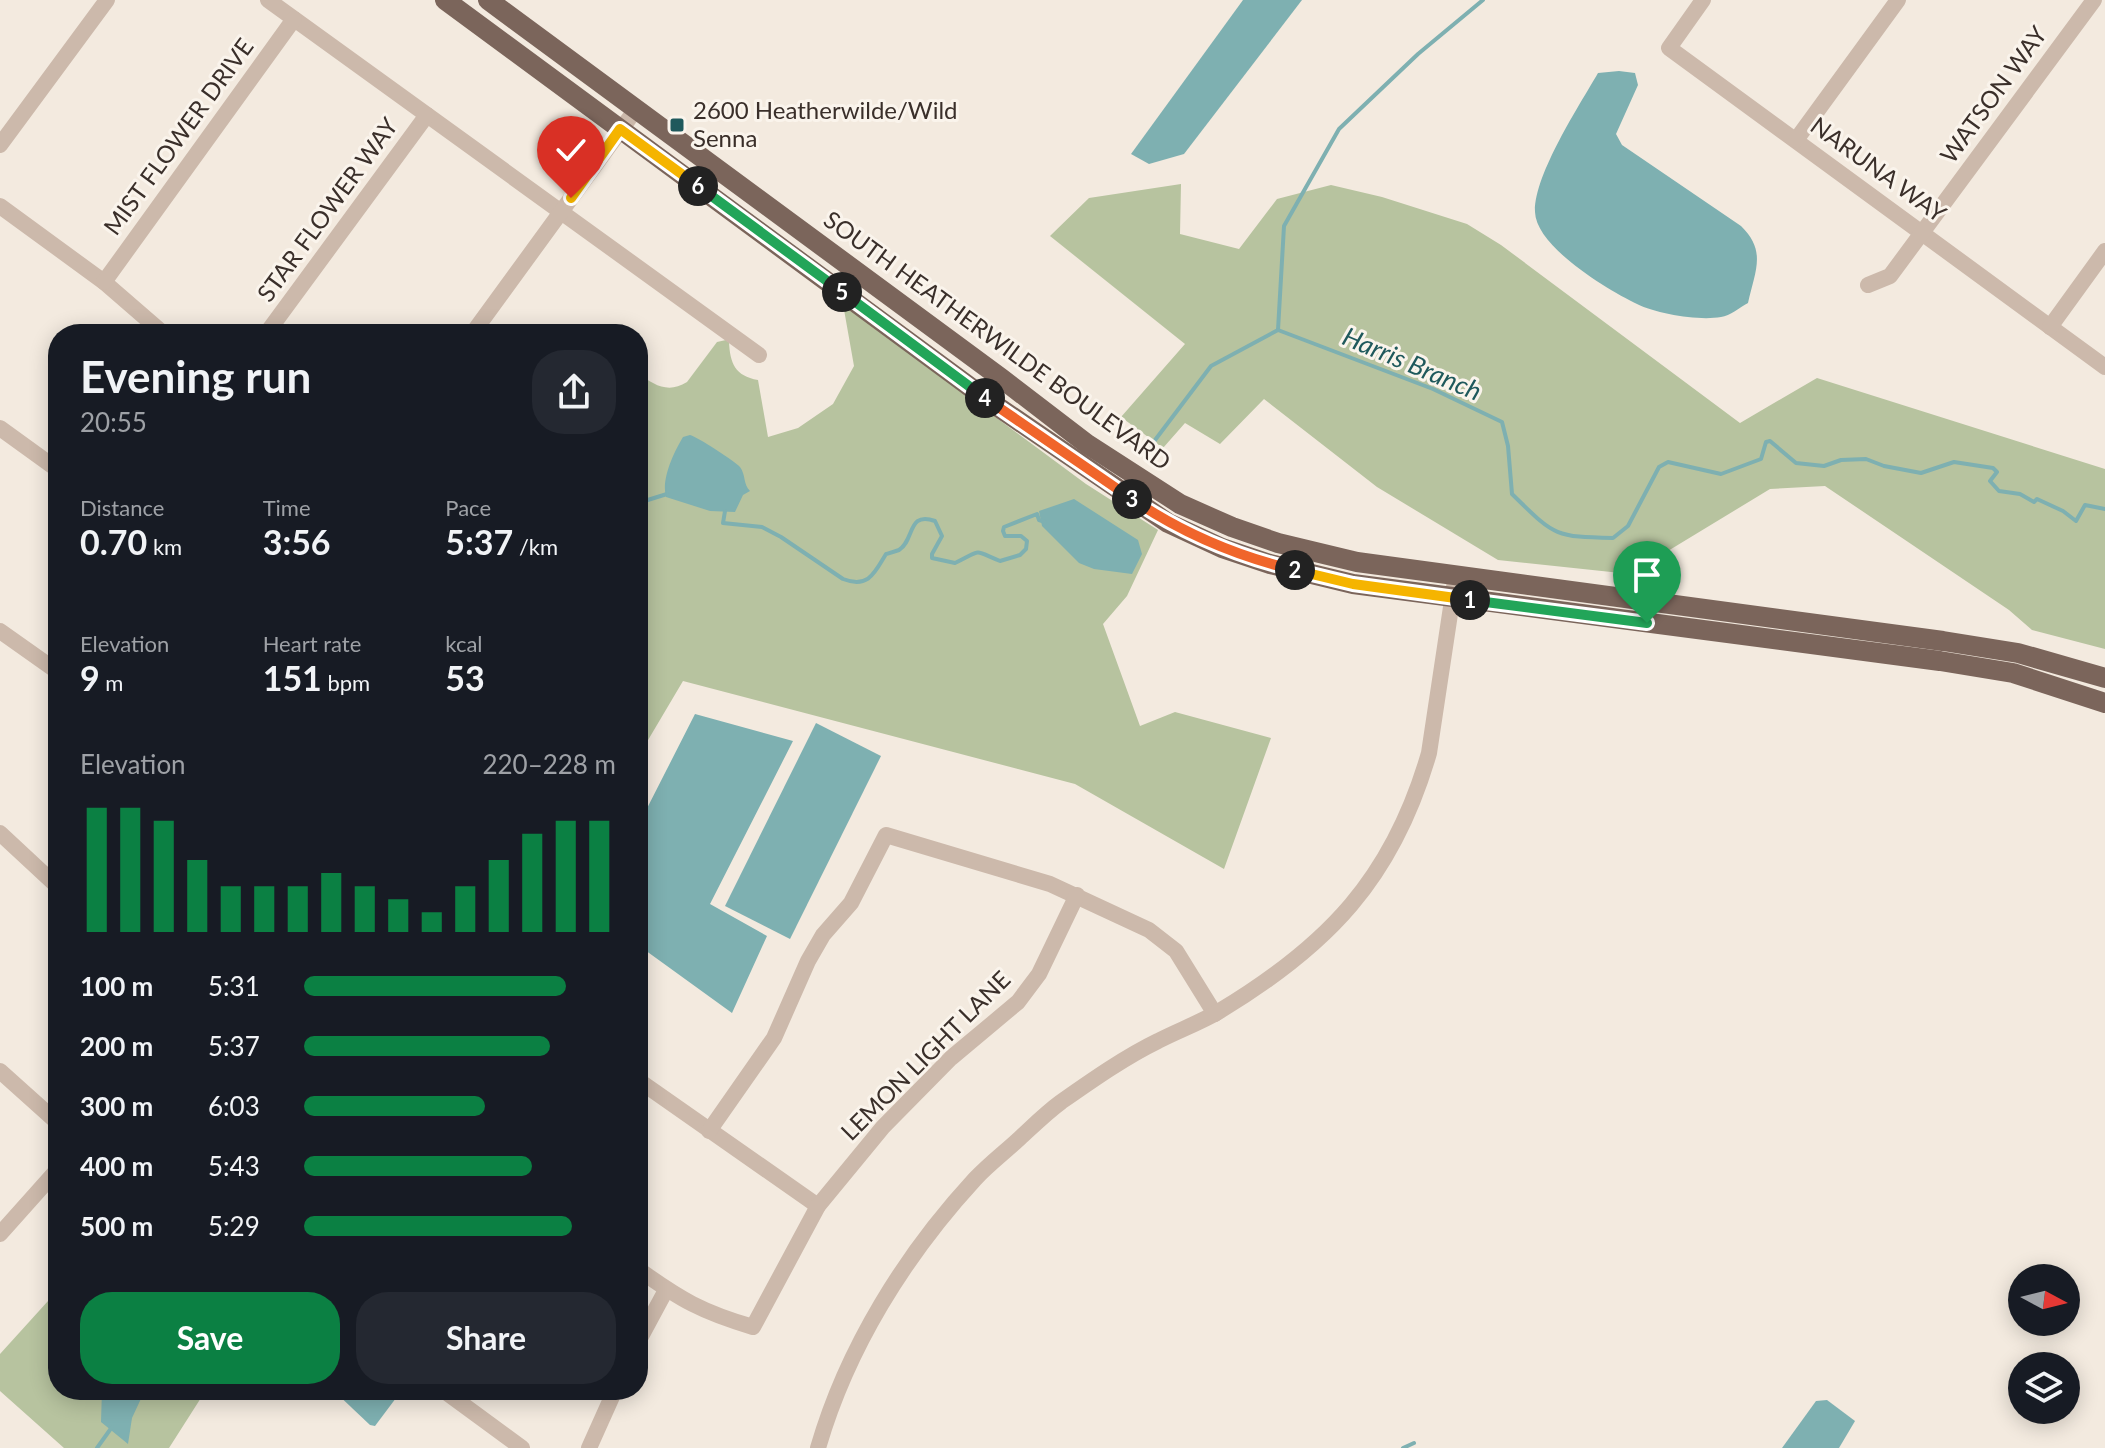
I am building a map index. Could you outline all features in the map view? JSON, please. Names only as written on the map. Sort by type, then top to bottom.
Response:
[{"type":"main road","name":"SOUTH HEATHERWILDE BOULEVARD","points":[[445,0],[985,398],[1168,523],[1222,548],[1270,564],[1353,584],[1452,598],[1942,651],[2018,653],[2105,678]]},
{"type":"main road","name":"SOUTH HEATHERWILDE BOULEVARD","points":[[488,0],[1087,444],[1180,504],[1232,527],[1278,543],[1357,562],[1456,574],[1942,651],[2105,703]]},
{"type":"main road","points":[[985,398],[1001,378]]},
{"type":"street","points":[[0,145],[107,0]]},
{"type":"street","points":[[268,0],[759,355]]},
{"type":"street","name":"NARUNA WAY","points":[[1703,0],[1669,48],[2105,367]]},
{"type":"street","points":[[1796,140],[1898,0]]},
{"type":"street","name":"WATSON WAY","points":[[1868,285],[1890,276],[2094,0]]},
{"type":"street","name":"MIST FLOWER DRIVE","points":[[104,282],[294,19]]},
{"type":"street","points":[[479,324],[636,109]]},
{"type":"street","name":"STAR FLOWER WAY","points":[[273,324],[427,115]]},
{"type":"street","points":[[0,206],[104,282],[152,324]]},
{"type":"street","points":[[2050,327],[2105,251]]},
{"type":"street","points":[[0,428],[48,463]]},
{"type":"street","points":[[818,1448],[825,1423],[856,1350],[889,1293],[924,1239],[977,1177],[1059,1104],[1154,1042],[1215,1014],[1290,965],[1334,925],[1366,888],[1400,831],[1429,753],[1456,574]]},
{"type":"street","points":[[0,631],[48,665]]},
{"type":"street","points":[[0,833],[48,878]]},
{"type":"street","points":[[709,1131],[774,1038],[808,961],[823,935],[851,903],[886,835],[1021,874],[1077,895],[1149,930],[1176,951],[1215,1014]]},
{"type":"street","name":"LEMON LIGHT LANE","points":[[666,1290],[712,1315],[753,1327],[818,1206],[883,1127],[951,1058],[1018,1002],[1039,974],[1077,895]]},
{"type":"street","points":[[0,1071],[48,1114]]},
{"type":"street","points":[[648,1087],[818,1206]]},
{"type":"street","points":[[0,1234],[48,1180]]},
{"type":"street","points":[[648,1276],[666,1290],[648,1323]]},
{"type":"street","points":[[457,1400],[522,1448]]},
{"type":"street","points":[[589,1448],[611,1400]]},
{"type":"green space","points":[[1181,184],[1180,234],[1239,249],[1277,199],[1331,185],[1382,197],[1467,224],[1501,245],[1740,423],[1817,378],[2105,469],[2105,649],[2032,630],[2009,610],[1825,486],[1770,489],[1630,574],[1498,560],[1377,487],[1264,399],[1220,444],[1185,423],[1163,448],[1121,417],[1185,344],[1050,236],[1089,198]]},
{"type":"green space","points":[[843,304],[1086,484],[1158,530],[1127,596],[1103,624],[1140,726],[1175,712],[1271,738],[1224,869],[1075,784],[683,681],[648,740],[648,380],[667,388],[680,386],[687,382],[717,342],[726,340],[739,372],[758,380],[768,437],[798,428],[833,404],[854,366]]},
{"type":"green space","points":[[48,1301],[48,1400],[200,1400],[169,1448],[64,1448],[0,1391],[0,1354]]},
{"type":"water","points":[[1243,0],[1302,0],[1184,154],[1149,164],[1131,154]]},
{"type":"water","points":[[1598,73],[1635,73],[1638,85],[1616,134],[1622,145],[1741,226],[1754,244],[1757,262],[1748,303],[1728,315],[1712,318],[1678,316],[1637,304],[1576,266],[1547,239],[1538,225],[1535,212],[1537,197],[1549,160]]},
{"type":"water","points":[[690,435],[742,470],[750,491],[743,495],[735,512],[710,511],[666,497],[665,482],[672,458],[683,437]]},
{"type":"water","points":[[1074,499],[1138,540],[1142,554],[1132,574],[1094,569],[1079,563],[1042,526],[1039,511]]},
{"type":"water","points":[[695,714],[793,741],[710,904],[767,936],[732,1013],[648,952],[648,806]]},
{"type":"water","points":[[816,723],[881,756],[790,939],[725,906]]},
{"type":"water","points":[[102,1400],[140,1400],[132,1418],[128,1444],[101,1422]]},
{"type":"water","points":[[344,1400],[394,1400],[375,1426],[370,1425]]},
{"type":"water","points":[[1827,1400],[1855,1421],[1839,1448],[1782,1448],[1816,1401]]},
{"type":"waterway","points":[[1278,330],[1284,226],[1339,129],[1418,54],[1483,0]]},
{"type":"waterway","name":"Harris Branch","points":[[1278,330],[1433,389],[1502,422],[1508,446],[1512,494],[1547,526],[1566,534],[1613,538],[1628,526],[1659,467],[1668,462],[1721,474],[1761,459],[1766,442],[1770,441],[1796,463],[1824,466],[1841,460],[1866,459],[1921,473],[1954,462],[1993,468],[1997,472],[1990,481],[1999,491],[2020,494],[2034,502],[2037,499],[2076,521],[2085,505],[2105,509]]},
{"type":"waterway","name":"Harris Branch","points":[[1146,452],[1211,366],[1278,330]]},
{"type":"waterway","name":"Harris Branch","points":[[648,500],[667,494]]},
{"type":"waterway","name":"Harris Branch","points":[[725,511],[723,523],[762,527],[852,582],[870,577],[886,554],[904,545],[912,528],[920,520],[935,521],[942,536],[932,558],[955,563],[977,553],[1000,561],[1020,555],[1026,549],[1027,541],[1021,536],[1005,536],[1004,527],[1037,514],[1039,520],[1045,522]]},
{"type":"waterway","name":"Harris Branch","points":[[97,1448],[112,1427]]},
{"type":"waterway","points":[[1403,1448],[1414,1443]]},
{"type":"place","name":"2600 Heatherwilde/Wild Senna","points":[[677,125]]},
{"type":"route","points":[[571,198],[620,129],[985,398],[1168,523],[1222,548],[1270,564],[1353,584],[1647,623]]}]
